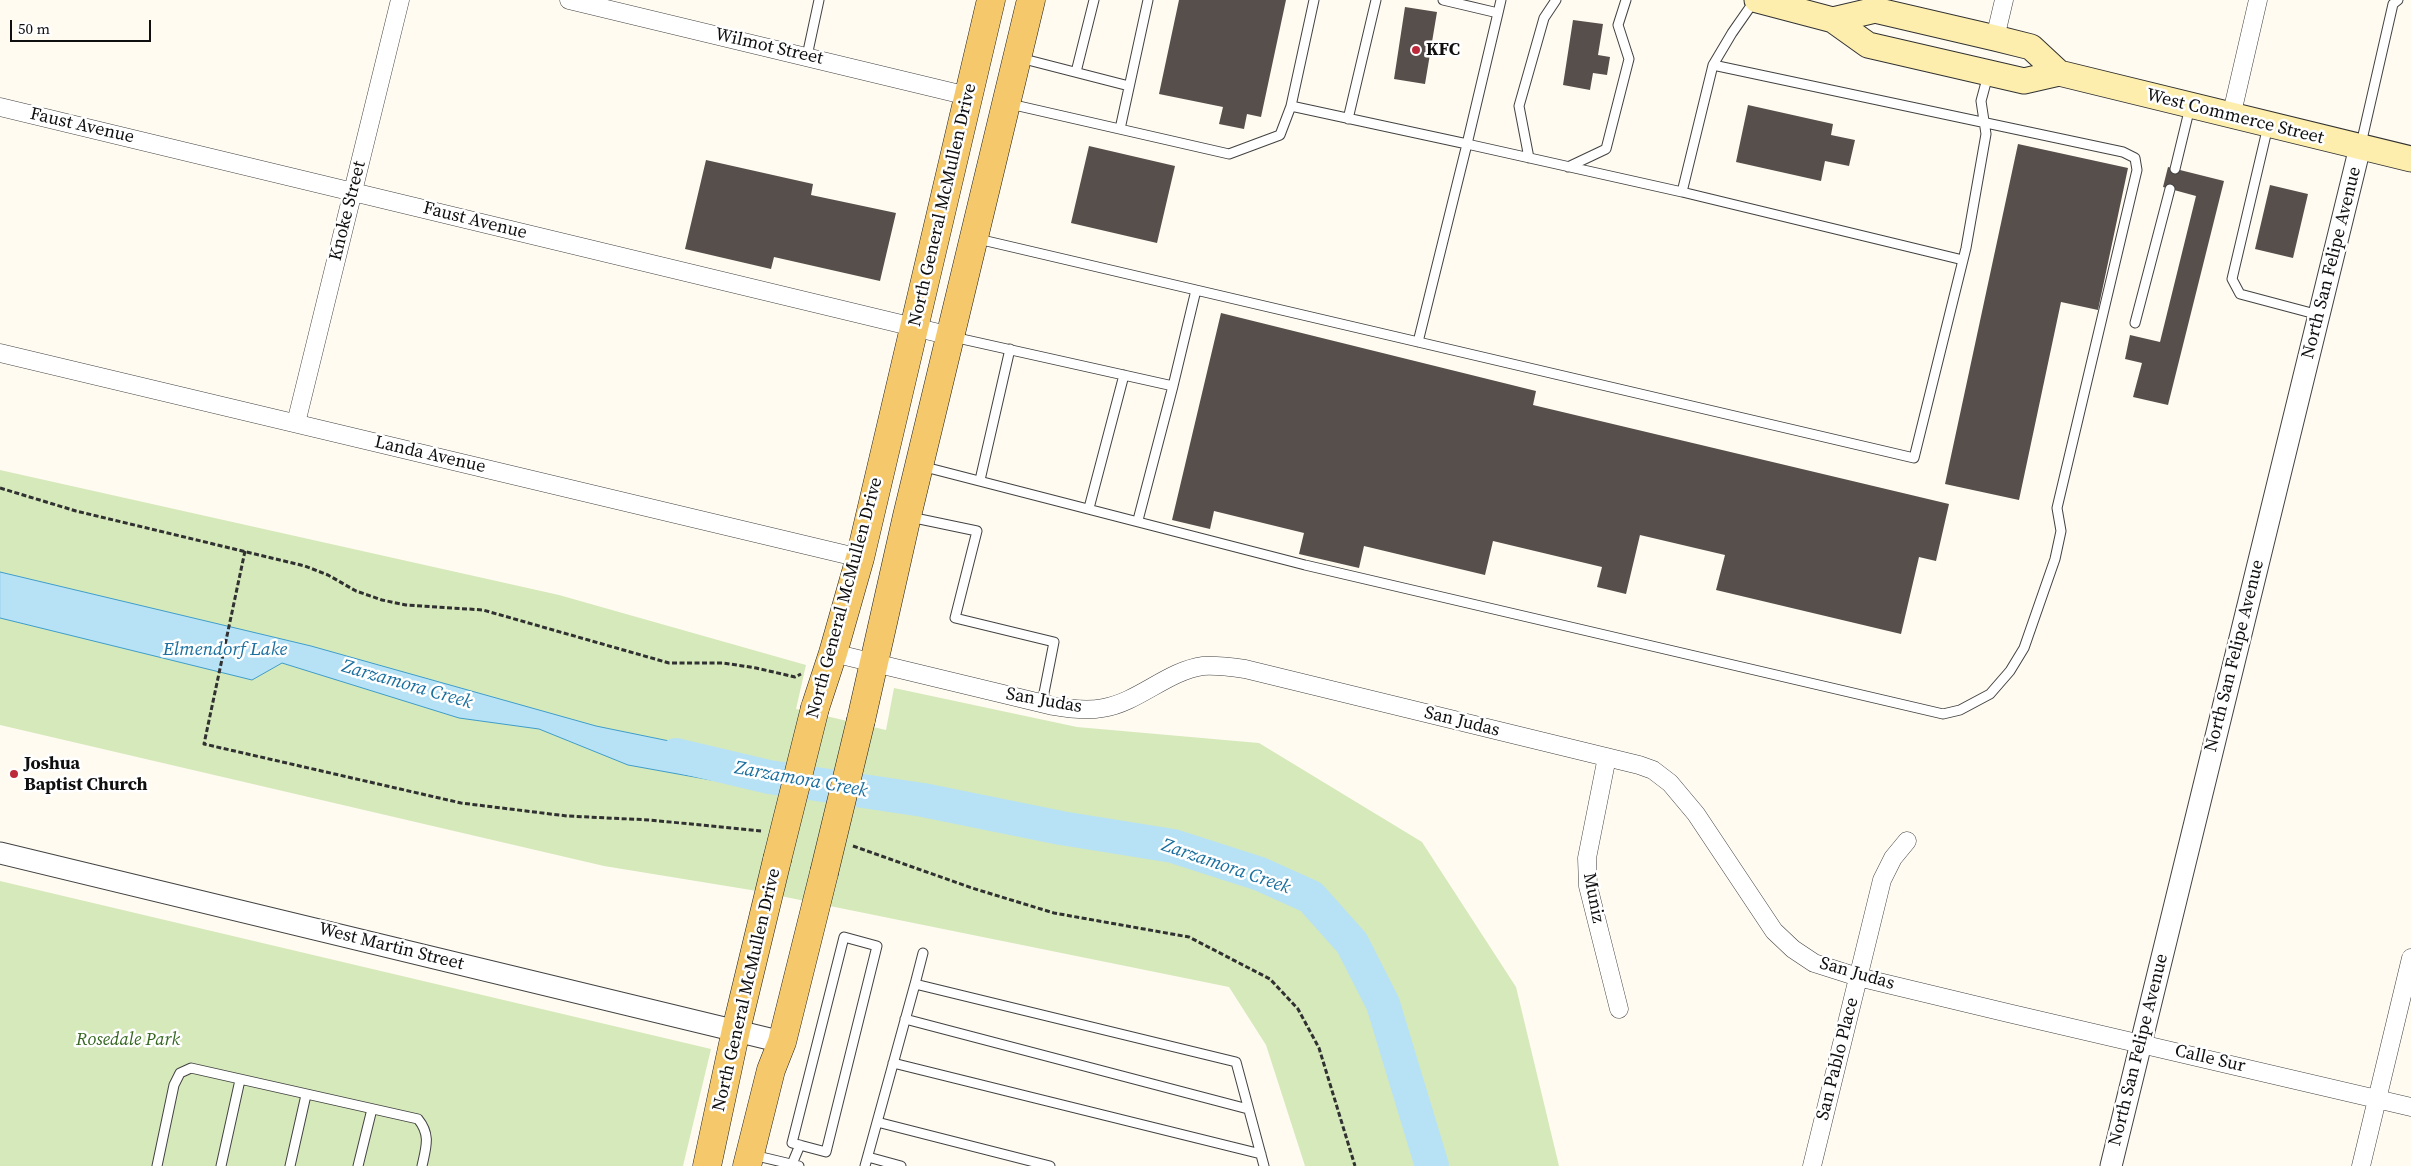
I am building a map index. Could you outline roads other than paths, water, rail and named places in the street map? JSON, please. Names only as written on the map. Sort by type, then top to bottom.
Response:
[{"type":"main road","name":"North General McMullen Drive","points":[[707,1166],[736,1030],[815,708],[860,558],[991,0]]},
{"type":"main road","name":"North General McMullen Drive","points":[[749,1160],[771,1070],[782,1042],[824,873],[907,516],[1032,0]]},
{"type":"main road","name":"West Commerce Street","points":[[1756,0],[1833,20],[1868,45],[2024,81],[2058,73],[2231,117],[2411,159]]},
{"type":"main road","name":"West Commerce Street","points":[[1833,20],[1875,10],[1995,38],[2030,47],[2058,73]]},
{"type":"street","name":"Knoke Street","points":[[296,423],[400,0]]},
{"type":"street","name":"Wilmot Street","points":[[569,0],[968,96]]},
{"type":"street","points":[[1995,38],[2004,0]]},
{"type":"street","points":[[2231,117],[2258,0]]},
{"type":"street","name":"Faust Avenue","points":[[0,107],[951,336]]},
{"type":"street","name":"North San Felipe Avenue","points":[[2111,1166],[2360,147]]},
{"type":"street","name":"Landa Avenue","points":[[0,353],[860,558]]},
{"type":"street","name":"San Judas","points":[[833,653],[1078,710],[1103,708],[1123,702],[1182,673],[1201,667],[1219,666],[1245,670],[1608,757],[1653,770],[1670,783],[1696,814],[1752,899],[1784,942],[1814,963],[1858,977],[2008,1013]]},
{"type":"street","name":"Muniz","points":[[1608,757],[1586,858],[1588,886],[1619,1009]]},
{"type":"street","name":"San Pablo Place","points":[[1812,1166],[1882,880],[1893,858],[1907,841]]},
{"type":"street","name":"West Martin Street","points":[[0,853],[782,1042]]},
{"type":"street","points":[[2361,1166],[2411,958]]},
{"type":"street","name":"Calle Sur","points":[[2008,1013],[2141,1042],[2411,1107]]},
{"type":"lane","points":[[807,56],[820,0]]},
{"type":"lane","points":[[1076,72],[1094,0]]},
{"type":"lane","points":[[1120,129],[1148,0]]},
{"type":"lane","points":[[1007,104],[1229,154],[1280,135],[1292,106],[1314,0]]},
{"type":"lane","points":[[1348,119],[1376,0]]},
{"type":"lane","points":[[1443,0],[1498,13]]},
{"type":"lane","points":[[1418,342],[1501,0]]},
{"type":"lane","points":[[1568,167],[1606,149],[1629,59],[1618,25],[1626,0]]},
{"type":"lane","points":[[1682,192],[1713,65],[1732,33],[1756,0]]},
{"type":"lane","points":[[2360,147],[2393,4],[2398,0]]},
{"type":"lane","points":[[1529,158],[1519,106],[1544,18],[1555,2]]},
{"type":"lane","points":[[1018,58],[1129,86]]},
{"type":"lane","points":[[920,465],[1306,565],[1875,699],[1943,714],[1960,710],[1990,694],[2010,671],[2024,648],[2055,559],[2061,531],[2057,508],[2138,170],[2135,158],[2123,152],[1713,65]]},
{"type":"lane","points":[[974,238],[1914,458],[1963,260],[1986,134],[1981,100],[1988,72]]},
{"type":"lane","points":[[1292,106],[1682,192],[1963,260]]},
{"type":"lane","points":[[2175,169],[2190,107]]},
{"type":"lane","points":[[2268,126],[2232,279],[2240,294],[2319,315]]},
{"type":"lane","points":[[2135,323],[2170,189]]},
{"type":"lane","points":[[1138,520],[1196,290]]},
{"type":"lane","points":[[951,336],[1173,386]]},
{"type":"lane","points":[[980,480],[1010,349]]},
{"type":"lane","points":[[1090,508],[1124,374]]},
{"type":"lane","points":[[907,516],[977,531],[955,618],[1054,642],[1042,703]]},
{"type":"lane","points":[[844,938],[877,946],[826,1152],[800,1146],[792,1143],[844,938]]},
{"type":"lane","points":[[901,1166],[866,1161],[923,953]]},
{"type":"lane","points":[[915,984],[1236,1062],[1264,1166]]},
{"type":"lane","points":[[905,1019],[1248,1109]]},
{"type":"lane","points":[[893,1063],[1260,1154]]},
{"type":"lane","points":[[157,1166],[174,1085],[180,1073],[191,1068],[418,1119],[425,1128],[428,1139],[422,1166]]},
{"type":"lane","points":[[221,1166],[240,1080]]},
{"type":"lane","points":[[290,1166],[306,1094]]},
{"type":"lane","points":[[358,1166],[372,1109]]},
{"type":"lane","points":[[877,1122],[1050,1166]]},
{"type":"lane","points":[[749,1160],[796,1165],[800,1146]]},
{"type":"water","name":"Elmendorf Lake","points":[[0,572],[311,646],[596,726],[723,752],[722,764],[711,780],[628,765],[539,729],[459,718],[282,663],[252,680],[0,618]]},
{"type":"waterway","name":"Zarzamora Creek","points":[[676,755],[769,777],[923,800],[1061,828],[1173,846],[1260,874],[1311,897],[1352,943],[1383,1004],[1432,1166]]},
{"type":"place","name":"KFC","points":[[1416,50]]},
{"type":"place","name":"Joshua Baptist Church","points":[[14,774]]},
{"type":"park label","name":"Rosedale Park","points":[[128,1040]]}]
